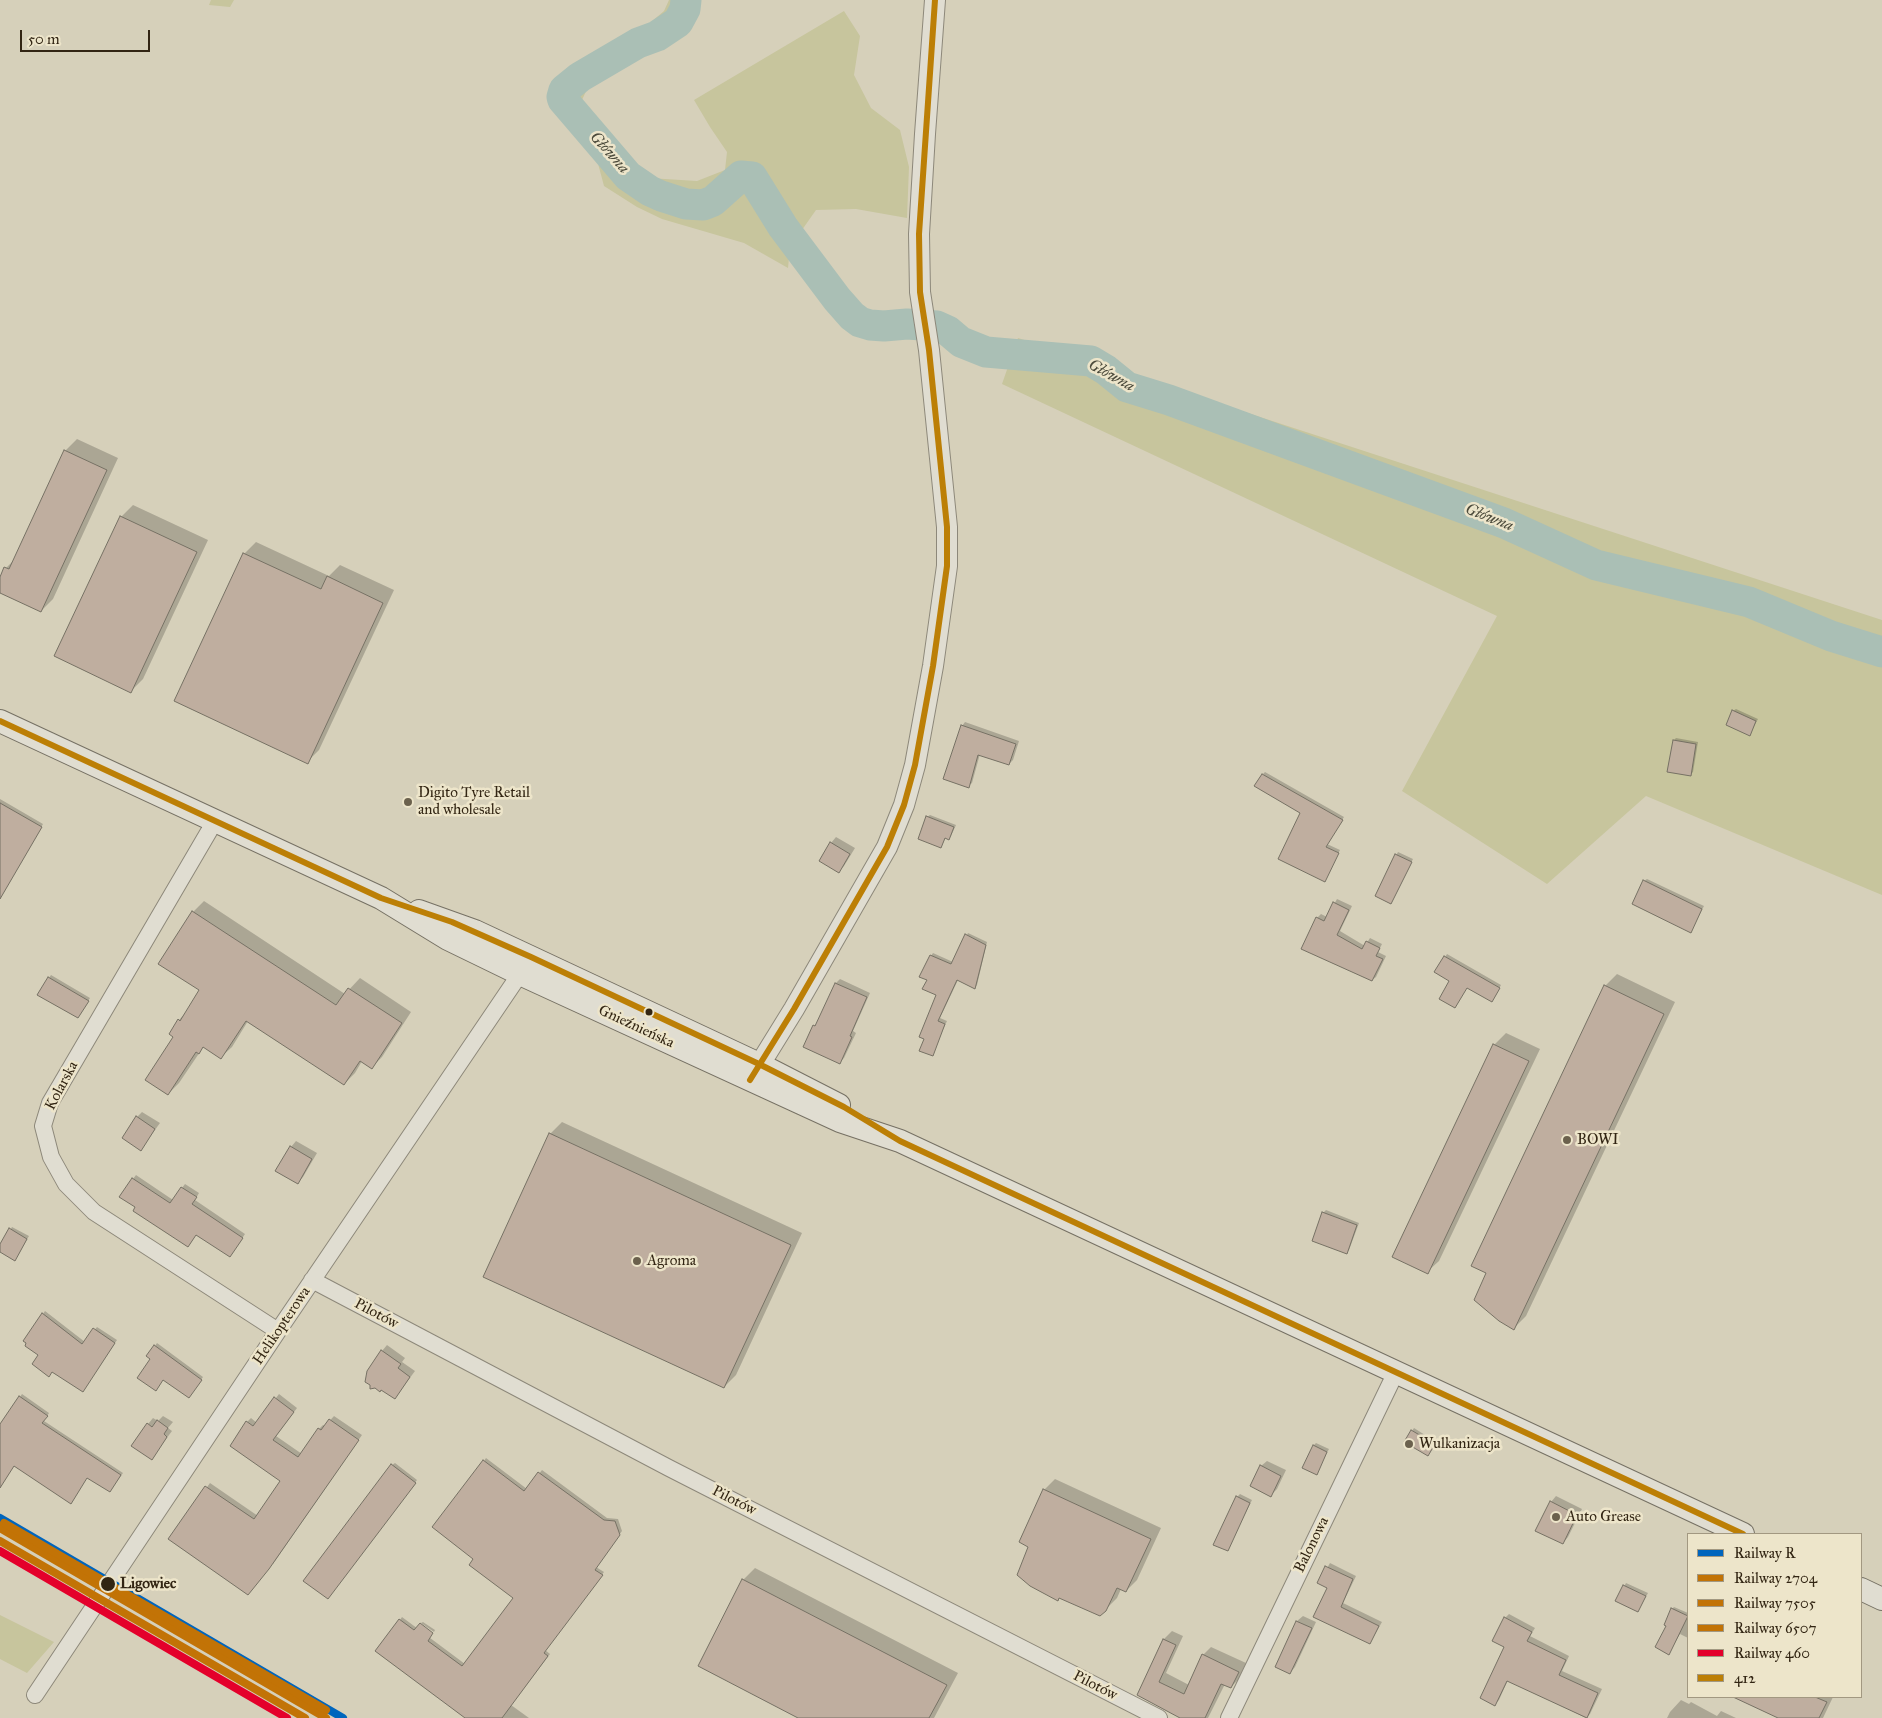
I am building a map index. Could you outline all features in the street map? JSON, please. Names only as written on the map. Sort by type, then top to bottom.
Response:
[{"type":"main road","name":"Gnieźnieńska","points":[[0,721],[381,898],[452,922],[525,966],[754,1072],[840,1121],[900,1141],[1741,1533]]},
{"type":"main road","points":[[1862,1589],[1882,1599]]},
{"type":"street","points":[[754,1072],[794,1009],[887,847],[904,805],[915,764],[933,666],[947,566],[947,527],[929,350],[920,292],[921,207],[935,0]]},
{"type":"street","name":"Kolarska","points":[[215,821],[50,1103],[43,1126],[51,1157],[66,1184],[94,1212],[278,1331]]},
{"type":"street","name":"Helikopterowa","points":[[35,1695],[312,1280],[525,966]]},
{"type":"street","name":"Pilotów","points":[[312,1280],[678,1473],[1159,1718]]},
{"type":"street","name":"Balonowa","points":[[1229,1718],[1396,1372]]},
{"type":"shaded area","points":[[211,0],[234,0],[230,7],[209,5]]},
{"type":"shaded area","points":[[669,0],[690,0],[683,23],[666,40],[640,51],[588,87],[582,100],[586,115],[633,171],[649,178],[697,181],[725,170],[727,152],[694,100],[844,11],[860,36],[854,75],[871,108],[900,130],[909,167],[907,218],[856,209],[816,210],[790,247],[788,268],[744,243],[662,219],[637,207],[604,186],[596,156],[552,99],[556,82],[601,51],[644,28],[664,11]]},
{"type":"shaded area","points":[[1018,338],[1882,620],[1882,895],[1646,796],[1547,884],[1402,791],[1497,616],[1002,384]]},
{"type":"shaded area","points":[[0,1615],[54,1642],[27,1673],[0,1659]]},
{"type":"building","points":[[64,450],[107,470],[41,612],[0,593],[0,577],[4,567],[9,569]]},
{"type":"building","points":[[120,516],[197,552],[131,693],[54,656]]},
{"type":"building","points":[[243,553],[321,589],[327,576],[383,603],[308,764],[174,701]]},
{"type":"building","points":[[1732,710],[1756,721],[1750,736],[1726,725]]},
{"type":"building","points":[[961,725],[1016,744],[1009,765],[978,755],[969,788],[943,779]]},
{"type":"building","points":[[1673,740],[1696,744],[1691,776],[1667,772]]},
{"type":"building","points":[[1262,774],[1343,820],[1326,847],[1339,853],[1325,882],[1278,859],[1300,813],[1254,786]]},
{"type":"building","points":[[0,803],[42,827],[0,899]]},
{"type":"building","points":[[926,816],[954,827],[949,840],[945,838],[941,848],[918,839]]},
{"type":"building","points":[[830,842],[850,854],[839,873],[819,861]]},
{"type":"building","points":[[1395,854],[1412,862],[1391,904],[1375,896]]},
{"type":"building","points":[[1643,880],[1702,909],[1691,933],[1632,904]]},
{"type":"building","points":[[1333,902],[1349,910],[1337,935],[1362,949],[1366,941],[1380,948],[1376,956],[1383,959],[1372,981],[1301,949],[1316,917],[1324,921]]},
{"type":"building","points":[[192,911],[336,1005],[348,988],[402,1023],[372,1069],[360,1061],[344,1085],[246,1021],[221,1059],[203,1047],[199,1054],[196,1052],[168,1095],[145,1080],[173,1037],[169,1034],[178,1019],[180,1021],[199,990],[158,964]]},
{"type":"building","points":[[965,934],[986,945],[975,989],[957,980],[938,1021],[945,1024],[933,1056],[919,1051],[924,1039],[919,1037],[936,995],[922,989],[927,980],[919,977],[930,955],[951,964]]},
{"type":"building","points":[[1444,956],[1500,988],[1492,1002],[1467,988],[1455,1008],[1439,999],[1449,981],[1434,972]]},
{"type":"building","points":[[48,977],[89,1001],[78,1018],[37,995]]},
{"type":"building","points":[[835,983],[867,997],[840,1064],[803,1047]]},
{"type":"building","name":"BOWI","points":[[1604,985],[1664,1014],[1514,1330],[1499,1321],[1474,1300],[1486,1273],[1471,1266]]},
{"type":"building","points":[[1493,1044],[1529,1061],[1428,1274],[1392,1257]]},
{"type":"building","points":[[136,1116],[155,1129],[141,1151],[122,1138]]},
{"type":"building","name":"Agroma","points":[[549,1133],[791,1245],[724,1388],[483,1277]]},
{"type":"building","points":[[290,1146],[312,1159],[298,1184],[275,1171]]},
{"type":"building","points":[[132,1178],[170,1203],[181,1187],[197,1197],[192,1204],[243,1238],[230,1257],[196,1235],[188,1247],[133,1211],[135,1207],[119,1197]]},
{"type":"building","points":[[1322,1212],[1357,1225],[1347,1254],[1312,1241]]},
{"type":"building","points":[[9,1228],[27,1239],[15,1261],[0,1252],[0,1244]]},
{"type":"building","points":[[42,1313],[82,1344],[93,1328],[115,1343],[83,1392],[52,1372],[49,1377],[32,1364],[38,1355],[25,1346],[26,1343],[23,1341]]},
{"type":"building","points":[[154,1345],[202,1380],[189,1398],[163,1380],[156,1391],[137,1378],[150,1359],[146,1356]]},
{"type":"building","points":[[381,1350],[401,1364],[398,1368],[410,1377],[395,1399],[381,1390],[380,1392],[375,1388],[370,1389],[370,1385],[365,1382],[367,1371]]},
{"type":"building","points":[[19,1396],[48,1416],[42,1423],[121,1475],[110,1492],[87,1478],[71,1504],[14,1466],[0,1488],[0,1424]]},
{"type":"building","points":[[274,1397],[294,1412],[273,1440],[298,1457],[318,1428],[321,1430],[329,1419],[359,1440],[269,1569],[248,1595],[168,1539],[205,1486],[254,1519],[280,1481],[230,1446],[246,1421],[253,1426]]},
{"type":"building","points":[[157,1420],[168,1428],[164,1434],[167,1437],[152,1460],[131,1446],[147,1423],[152,1427]]},
{"type":"building","points":[[1411,1430],[1435,1444],[1428,1456],[1404,1442]]},
{"type":"building","points":[[1313,1445],[1327,1452],[1317,1475],[1302,1468]]},
{"type":"building","points":[[483,1460],[524,1491],[538,1472],[604,1520],[615,1521],[620,1535],[595,1570],[603,1575],[544,1653],[548,1656],[502,1718],[465,1718],[375,1651],[399,1619],[414,1630],[420,1623],[433,1633],[428,1641],[462,1666],[513,1598],[469,1565],[473,1559],[432,1527]]},
{"type":"building","points":[[391,1464],[416,1483],[328,1599],[303,1581]]},
{"type":"building","points":[[1260,1465],[1281,1476],[1271,1497],[1250,1486]]},
{"type":"building","points":[[1043,1489],[1151,1539],[1126,1592],[1117,1588],[1106,1611],[1100,1616],[1059,1598],[1058,1601],[1030,1586],[1017,1575],[1028,1547],[1019,1542]]},
{"type":"building","points":[[1236,1496],[1250,1503],[1228,1551],[1213,1545]]},
{"type":"building","points":[[1550,1501],[1577,1515],[1563,1544],[1535,1531]]},
{"type":"building","points":[[1325,1566],[1353,1579],[1341,1607],[1379,1626],[1370,1644],[1313,1617],[1327,1588],[1317,1583]]},
{"type":"building","points":[[742,1579],[947,1685],[929,1718],[798,1718],[698,1666]]},
{"type":"building","points":[[1623,1585],[1646,1596],[1638,1612],[1615,1601]]},
{"type":"building","points":[[1671,1608],[1687,1616],[1669,1655],[1655,1647],[1666,1626],[1664,1625]]},
{"type":"building","points":[[1504,1617],[1532,1632],[1527,1641],[1566,1660],[1559,1675],[1598,1693],[1587,1718],[1507,1681],[1495,1706],[1480,1698],[1504,1647],[1492,1641]]},
{"type":"building","points":[[1296,1621],[1312,1628],[1290,1674],[1275,1667]]},
{"type":"building","points":[[1163,1639],[1176,1645],[1159,1682],[1184,1694],[1202,1654],[1239,1672],[1231,1688],[1221,1684],[1205,1718],[1180,1718],[1137,1695]]},
{"type":"building","points":[[1735,1698],[1817,1698],[1827,1702],[1819,1718],[1778,1718]]},
{"type":"waterway","name":"Główna","points":[[686,0],[685,9],[678,22],[657,36],[638,43],[580,77],[564,90],[563,100],[628,176],[661,196],[686,204],[703,205],[713,201],[741,176],[752,177],[783,227],[837,299],[860,322],[884,326],[907,324],[937,326],[948,331],[961,342],[986,352],[1091,361],[1127,387],[1169,400],[1504,523],[1596,565],[1749,602],[1831,636],[1882,652]]},
{"type":"rail line","name":"R","points":[[0,1518],[343,1718]]},
{"type":"rail line","name":"6507","points":[[4,1523],[326,1710]]},
{"type":"rail line","name":"2704","points":[[0,1528],[326,1718]]},
{"type":"rail line","name":"7505","points":[[0,1541],[305,1718]]},
{"type":"rail line","name":"460","points":[[0,1551],[287,1718]]},
{"type":"transit line","name":"412","points":[[750,1080],[794,1009],[887,847],[904,805],[915,765],[933,666],[947,566],[947,527],[929,350],[920,292],[919,234],[935,0]]},
{"type":"transit line","name":"412","points":[[0,721],[381,898],[452,922],[531,957],[759,1064],[844,1107],[900,1141],[1741,1533]]},
{"type":"place","name":"Digito Tyre Retail and wholesale","points":[[408,802]]},
{"type":"place","name":"BOWI","points":[[1567,1140]]},
{"type":"place","name":"Agroma","points":[[637,1261]]},
{"type":"place","name":"Wulkanizacja","points":[[1409,1444]]},
{"type":"place","name":"Auto Grease","points":[[1556,1517]]},
{"type":"place","name":"Ligowiec","points":[[108,1584]]}]
